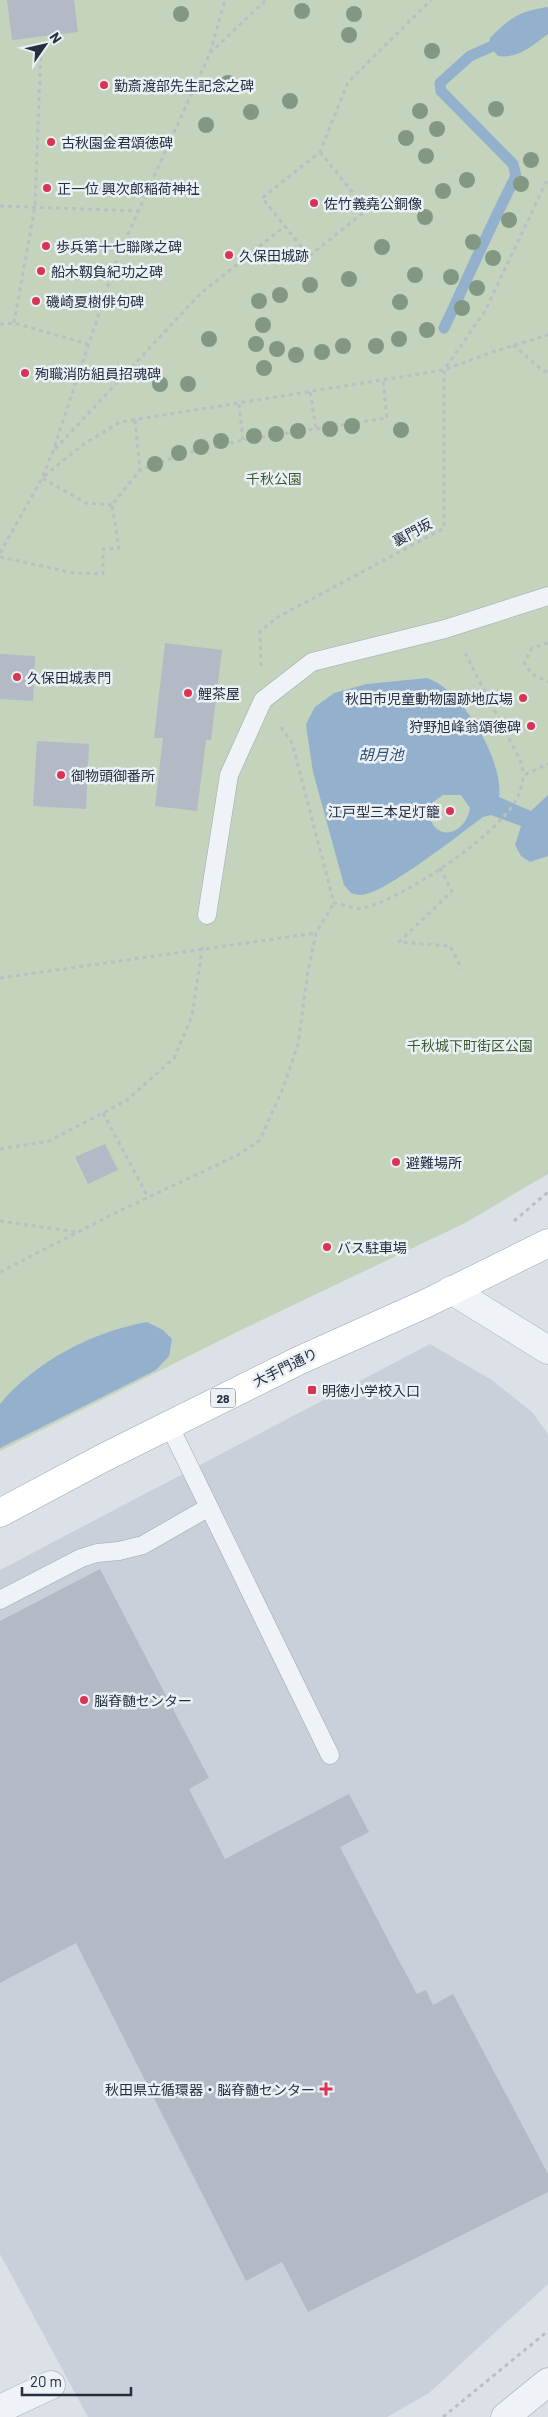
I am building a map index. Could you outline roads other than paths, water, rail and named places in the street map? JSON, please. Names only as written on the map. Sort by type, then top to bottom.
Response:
[{"type":"main road","name":"大手門通り","points":[[0,1513],[298,1360],[427,1303],[548,1243]]},
{"type":"street","points":[[450,1290],[548,1350]]},
{"type":"street","points":[[505,2417],[548,2382]]},
{"type":"street","points":[[0,2409],[51,2385]]},
{"type":"lane","points":[[207,915],[229,775],[263,700],[312,662],[445,629],[548,596]]},
{"type":"lane","points":[[169,1425],[330,1754]]},
{"type":"lane","points":[[0,1600],[81,1558],[97,1553],[119,1551],[143,1544],[209,1508]]},
{"type":"water","points":[[548,7],[548,34],[531,47],[512,55],[498,56],[489,46],[490,38],[509,20],[522,13]]},
{"type":"water","name":"胡月池","points":[[427,678],[454,696],[478,728],[488,746],[499,782],[499,797],[531,811],[548,795],[548,856],[530,862],[521,856],[515,845],[521,826],[491,815],[483,817],[388,884],[362,895],[351,893],[344,885],[313,772],[306,725],[315,707],[334,693],[367,684]],"holes":[[[443,795],[461,795],[470,808],[463,824],[450,832],[443,832],[437,829],[428,812],[432,803]]]},
{"type":"water","points":[[147,1322],[163,1330],[172,1339],[169,1356],[156,1370],[0,1448],[0,1404],[30,1374],[66,1351],[86,1341],[106,1333]]},
{"type":"waterway","points":[[444,328],[516,176],[513,164],[441,91],[440,83],[470,56],[504,41]]},
{"type":"place","name":"勤斎渡部先生記念之碑","points":[[104,85]]},
{"type":"place","name":"古秋園金君頌徳碑","points":[[51,142]]},
{"type":"place","name":"正一位 興次郎稲荷神社","points":[[47,188]]},
{"type":"place","name":"佐竹義堯公銅像","points":[[314,203]]},
{"type":"place","name":"歩兵第十七聯隊之碑","points":[[46,246]]},
{"type":"place","name":"久保田城跡","points":[[229,255]]},
{"type":"place","name":"船木靱負紀功之碑","points":[[41,271]]},
{"type":"place","name":"磯崎夏樹俳句碑","points":[[36,301]]},
{"type":"place","name":"殉職消防組員招魂碑","points":[[25,373]]},
{"type":"place","name":"久保田城表門","points":[[17,677]]},
{"type":"place","name":"鯉茶屋","points":[[188,693]]},
{"type":"place","name":"秋田市児童動物園跡地広場","points":[[523,698]]},
{"type":"place","name":"狩野旭峰翁頌徳碑","points":[[531,726]]},
{"type":"place","name":"御物頭御番所","points":[[61,775]]},
{"type":"place","name":"江戸型三本足灯籠","points":[[450,811]]},
{"type":"place","name":"避難場所","points":[[396,1162]]},
{"type":"place","name":"バス駐車場","points":[[327,1247]]},
{"type":"place","name":"明徳小学校入口","points":[[312,1390]]},
{"type":"place","name":"脳脊髄センター","points":[[84,1700]]},
{"type":"place","name":"秋田県立循環器・脳脊髄センター","points":[[326,2089]]},
{"type":"park label","name":"千秋公園","points":[[274,478]]},
{"type":"park label","name":"千秋城下町街区公園","points":[[470,1045]]}]
